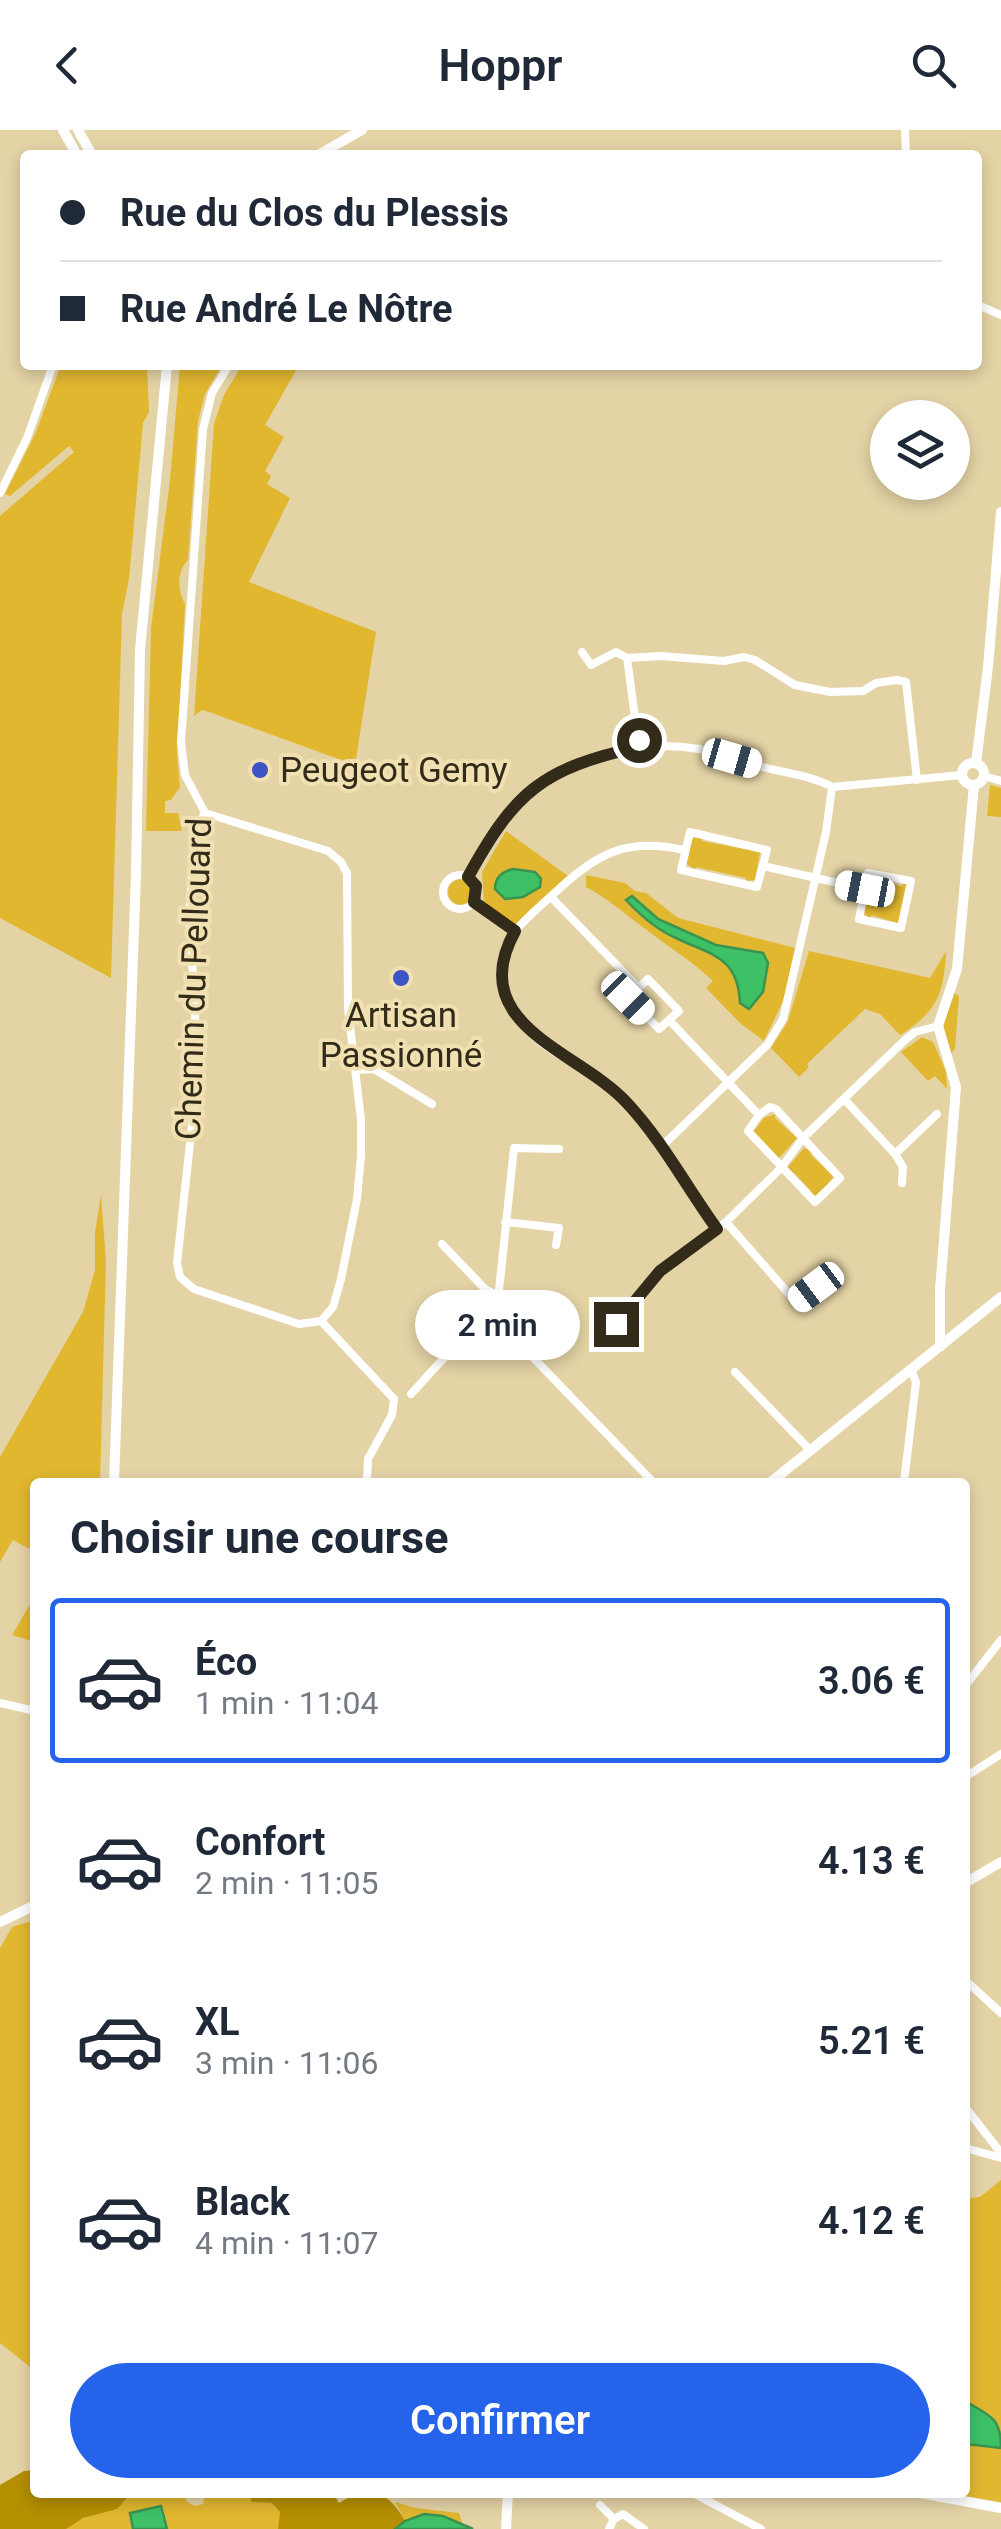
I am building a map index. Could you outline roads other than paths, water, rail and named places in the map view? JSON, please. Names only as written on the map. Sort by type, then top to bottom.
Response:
[{"type":"main road","points":[[327,150],[362,130]]},
{"type":"main road","points":[[114,1478],[140,650],[160,453],[163,370]]},
{"type":"main road","points":[[976,763],[996,628],[1001,512]]},
{"type":"main road","points":[[940,1346],[940,1290],[956,1087],[938,1026],[957,969],[974,785],[984,776],[982,767],[967,764],[962,775],[965,782],[974,785]]},
{"type":"main road","points":[[776,1478],[1001,1298]]},
{"type":"main road","points":[[970,1883],[1001,1862]]},
{"type":"main road","points":[[0,1922],[30,1907]]},
{"type":"main road","points":[[506,2529],[508,2498]]},
{"type":"main road","points":[[947,2498],[1001,2508]]},
{"type":"street","points":[[0,493],[27,438],[51,370]]},
{"type":"street","name":"Chemin du Pellouard","points":[[226,370],[206,413],[182,742],[185,775],[204,813],[196,828],[190,904],[195,1097],[177,1263],[180,1276],[194,1289],[299,1324],[321,1321]]},
{"type":"street","points":[[582,652],[591,665],[616,652],[627,658],[661,656],[724,661],[744,657],[795,685],[830,692],[863,691],[876,683],[906,682],[917,780]]},
{"type":"street","points":[[627,658],[639,747]]},
{"type":"street","points":[[468,877],[510,811],[536,786],[579,762],[639,747],[701,749],[820,780],[832,787],[962,775]]},
{"type":"street","points":[[984,776],[1001,781]]},
{"type":"street","points":[[660,1148],[767,1045],[783,1019],[816,879],[832,787]]},
{"type":"street","points":[[204,813],[328,852],[347,873],[347,990],[361,1156],[357,1198],[335,1301],[321,1321],[392,1393],[392,1415],[368,1459],[367,1478]]},
{"type":"street","points":[[690,832],[767,850],[763,866],[758,887],[682,870],[690,832]]},
{"type":"street","points":[[684,850],[647,844],[602,855],[515,931],[505,950],[501,974],[512,1008],[542,1043],[620,1094],[717,1229]]},
{"type":"street","points":[[763,866],[865,889]]},
{"type":"street","points":[[868,873],[911,881],[902,928],[859,919],[865,889],[868,873]]},
{"type":"street","points":[[452,877],[468,877],[476,886],[474,902],[466,909],[454,909],[443,897],[444,886],[452,877]]},
{"type":"street","points":[[551,896],[638,987]]},
{"type":"street","points":[[474,902],[515,931]]},
{"type":"street","points":[[648,979],[678,1011],[659,1029],[628,998],[638,987],[648,979]]},
{"type":"street","points":[[669,1020],[759,1115]]},
{"type":"street","points":[[616,1324],[660,1271],[726,1222],[781,1168],[803,1138],[906,1038],[938,1026]]},
{"type":"street","points":[[356,1070],[374,1070],[432,1104]]},
{"type":"street","points":[[844,1099],[895,1154],[903,1166],[902,1184]]},
{"type":"street","points":[[770,1107],[803,1138],[840,1178],[815,1202],[748,1131],[770,1107]]},
{"type":"street","points":[[895,1154],[937,1114]]},
{"type":"street","points":[[559,1149],[514,1148],[495,1313],[500,1327],[649,1478]]},
{"type":"street","points":[[505,1222],[558,1228],[556,1245]]},
{"type":"street","points":[[726,1222],[796,1302],[816,1287]]},
{"type":"street","points":[[442,1244],[485,1289],[498,1295]]},
{"type":"street","points":[[411,1394],[484,1314],[495,1313]]},
{"type":"street","points":[[904,1478],[916,1382],[911,1370]]},
{"type":"street","points":[[735,1372],[810,1450]]},
{"type":"street","points":[[970,1680],[1000,1641]]},
{"type":"street","points":[[0,1702],[30,1710]]},
{"type":"street","points":[[970,1775],[1001,1754]]},
{"type":"street","points":[[970,1985],[1001,2013]]},
{"type":"street","points":[[970,2115],[1001,2156]]},
{"type":"street","points":[[970,2149],[1001,2156]]},
{"type":"street","points":[[702,2498],[761,2529]]},
{"type":"street","points":[[600,2505],[614,2519]]},
{"type":"street","points":[[608,2529],[623,2514],[644,2529]]},
{"type":"place","name":"Peugeot Gemy","points":[[260,770]]},
{"type":"place","name":"Artisan Passionné","points":[[401,978]]}]
